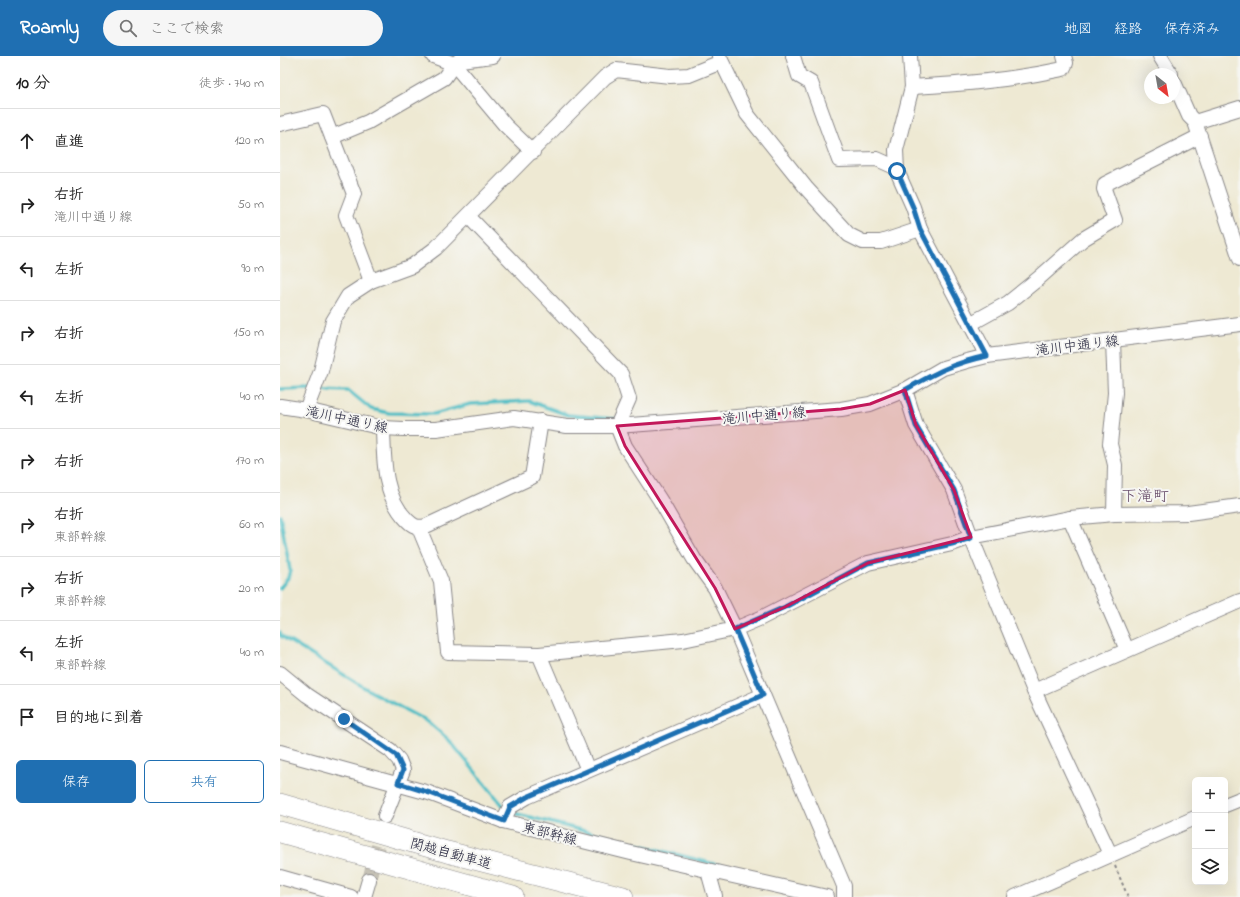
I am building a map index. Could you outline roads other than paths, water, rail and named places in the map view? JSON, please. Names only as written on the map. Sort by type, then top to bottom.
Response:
[{"type":"highway","name":"関越自動車道","points":[[280,804],[447,852],[623,897]]},
{"type":"highway","name":"関越自動車道","points":[[280,832],[513,897]]},
{"type":"street","points":[[433,56],[454,64],[505,125],[533,152]]},
{"type":"street","points":[[332,137],[368,122],[444,78],[454,64],[460,60],[493,56]]},
{"type":"street","points":[[792,56],[799,76],[811,83],[839,160],[877,159],[897,168]]},
{"type":"street","points":[[910,56],[912,87],[896,150],[897,168],[920,229],[987,356]]},
{"type":"street","points":[[912,87],[981,83],[1034,75],[1062,69],[1066,63],[1064,56]]},
{"type":"street","points":[[1160,56],[1167,68]]},
{"type":"street","points":[[306,410],[315,388],[333,321],[348,296],[371,281],[412,266],[436,248],[469,217],[605,77],[616,70],[670,76],[689,75],[720,59],[747,114],[807,189],[849,235],[863,242],[881,242],[920,229]]},
{"type":"street","points":[[1180,96],[1189,116],[1195,122],[1240,259]]},
{"type":"street","points":[[1195,122],[1240,108]]},
{"type":"street","points":[[280,124],[323,114],[354,194],[346,215],[371,281]]},
{"type":"street","points":[[970,324],[1008,303],[1083,239],[1115,220],[1104,189],[1105,184],[1200,136]]},
{"type":"street","points":[[469,217],[621,374],[629,399],[617,426],[625,446],[660,500],[694,559],[715,588],[735,629],[844,886],[844,897]]},
{"type":"street","name":"滝川中通り線","points":[[280,406],[306,410],[383,428],[436,429],[488,420],[514,418],[567,426],[617,426],[841,409],[870,404],[905,390],[944,368],[967,360],[987,356],[1240,324]]},
{"type":"street","points":[[1113,341],[1115,393],[1110,444],[1115,465],[1114,514]]},
{"type":"street","points":[[905,390],[916,426],[954,490],[971,538],[1034,692],[1110,854]]},
{"type":"street","points":[[383,428],[384,464],[390,494],[401,514],[413,526],[419,528],[532,477],[541,421]]},
{"type":"street","points":[[419,528],[441,582],[448,652],[539,654],[684,640],[735,629],[785,607],[868,563],[952,544],[971,538],[1070,518],[1114,514],[1188,513],[1240,506]]},
{"type":"street","points":[[1070,518],[1127,650]]},
{"type":"street","points":[[1034,692],[1240,601]]},
{"type":"street","points":[[539,654],[588,770]]},
{"type":"street","points":[[280,673],[307,694],[396,755],[403,770],[385,816]]},
{"type":"street","points":[[507,814],[527,797],[763,695]]},
{"type":"street","name":"東部幹線","points":[[280,752],[398,783],[708,871],[827,897]]},
{"type":"street","points":[[1228,804],[1240,799]]},
{"type":"street","points":[[1015,897],[1192,819]]},
{"type":"street","points":[[708,871],[715,896]]},
{"type":"street","points":[[280,877],[351,897]]},
{"type":"street","points":[[364,897],[369,880]]},
{"type":"waterway","points":[[280,389],[311,388]]},
{"type":"waterway","points":[[319,389],[348,390],[371,409],[389,413],[434,414],[470,404],[529,401],[568,415],[615,419]]},
{"type":"waterway","points":[[280,515],[290,570],[288,578],[280,588]]},
{"type":"waterway","points":[[280,633],[281,636],[370,691],[428,722],[449,740],[505,808]]},
{"type":"waterway","points":[[510,812],[722,866]]},
{"type":"tunnel","points":[[369,880],[383,826]]},
{"type":"district","name":"下滝町","points":[[1145,495]]}]
